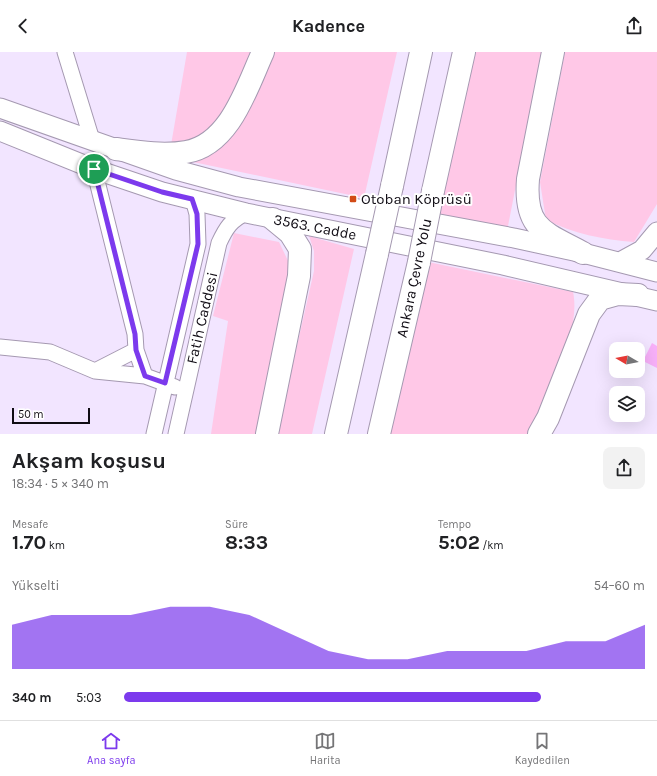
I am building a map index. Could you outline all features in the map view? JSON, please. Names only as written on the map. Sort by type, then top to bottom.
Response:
[{"type":"highway","points":[[116,149],[164,153],[186,152],[204,146],[217,136],[227,124],[241,101],[263,52]]},
{"type":"highway","points":[[336,434],[421,52]]},
{"type":"highway","name":"Ankara Çevre Yolu","points":[[379,434],[464,52]]},
{"type":"highway","points":[[553,52],[528,179],[526,197],[529,211],[536,225],[547,234],[583,253]]},
{"type":"highway","points":[[266,434],[299,276],[300,249],[290,232],[273,219]]},
{"type":"highway","points":[[539,434],[548,418],[589,314],[600,299],[618,294],[647,298]]},
{"type":"main road","name":"3563. Cadde","points":[[0,108],[176,170],[239,187],[583,253],[657,272]]},
{"type":"main road","name":"3563. Cadde","points":[[0,131],[94,169],[162,192],[273,219],[503,265],[647,298]]},
{"type":"main road","points":[[0,143],[36,146]]},
{"type":"main road","points":[[620,262],[642,250],[657,232]]},
{"type":"street","points":[[65,52],[92,140]]},
{"type":"street","points":[[94,169],[135,334],[136,350],[145,376]]},
{"type":"street","name":"Fatih Caddesi","points":[[154,434],[198,244],[197,214],[192,199]]},
{"type":"street","name":"Fatih Caddesi","points":[[176,434],[219,243],[234,218],[246,213]]},
{"type":"street","points":[[0,347],[50,352],[95,371],[145,376],[185,390]]},
{"type":"street","points":[[95,371],[136,350]]},
{"type":"shaded area","points":[[187,52],[253,52],[228,105],[210,130],[200,140],[189,145],[171,145]]},
{"type":"shaded area","points":[[273,52],[397,52],[364,198],[193,162],[204,156]]},
{"type":"shaded area","points":[[475,52],[542,52],[507,231],[438,216]]},
{"type":"shaded area","points":[[565,52],[657,52],[657,204],[634,242],[611,240],[588,235],[567,229],[546,220],[540,182]]},
{"type":"shaded area","points":[[234,233],[279,242],[291,267],[257,434],[211,434],[228,321],[213,316]]},
{"type":"shaded area","points":[[309,236],[354,249],[312,434],[277,434],[314,271],[314,251]]},
{"type":"shaded area","points":[[428,262],[573,292],[574,308],[572,326],[567,345],[552,384],[527,434],[389,434]]},
{"type":"building","points":[[652,343],[657,346],[657,368],[645,362],[645,357]]},
{"type":"place","name":"Otoban Köprüsü","points":[[353,199]]},
{"type":"route","points":[[94,169],[162,192],[192,199],[197,214],[199,229],[198,244],[190,285],[165,383],[145,376],[136,350],[135,334],[94,169]]}]
